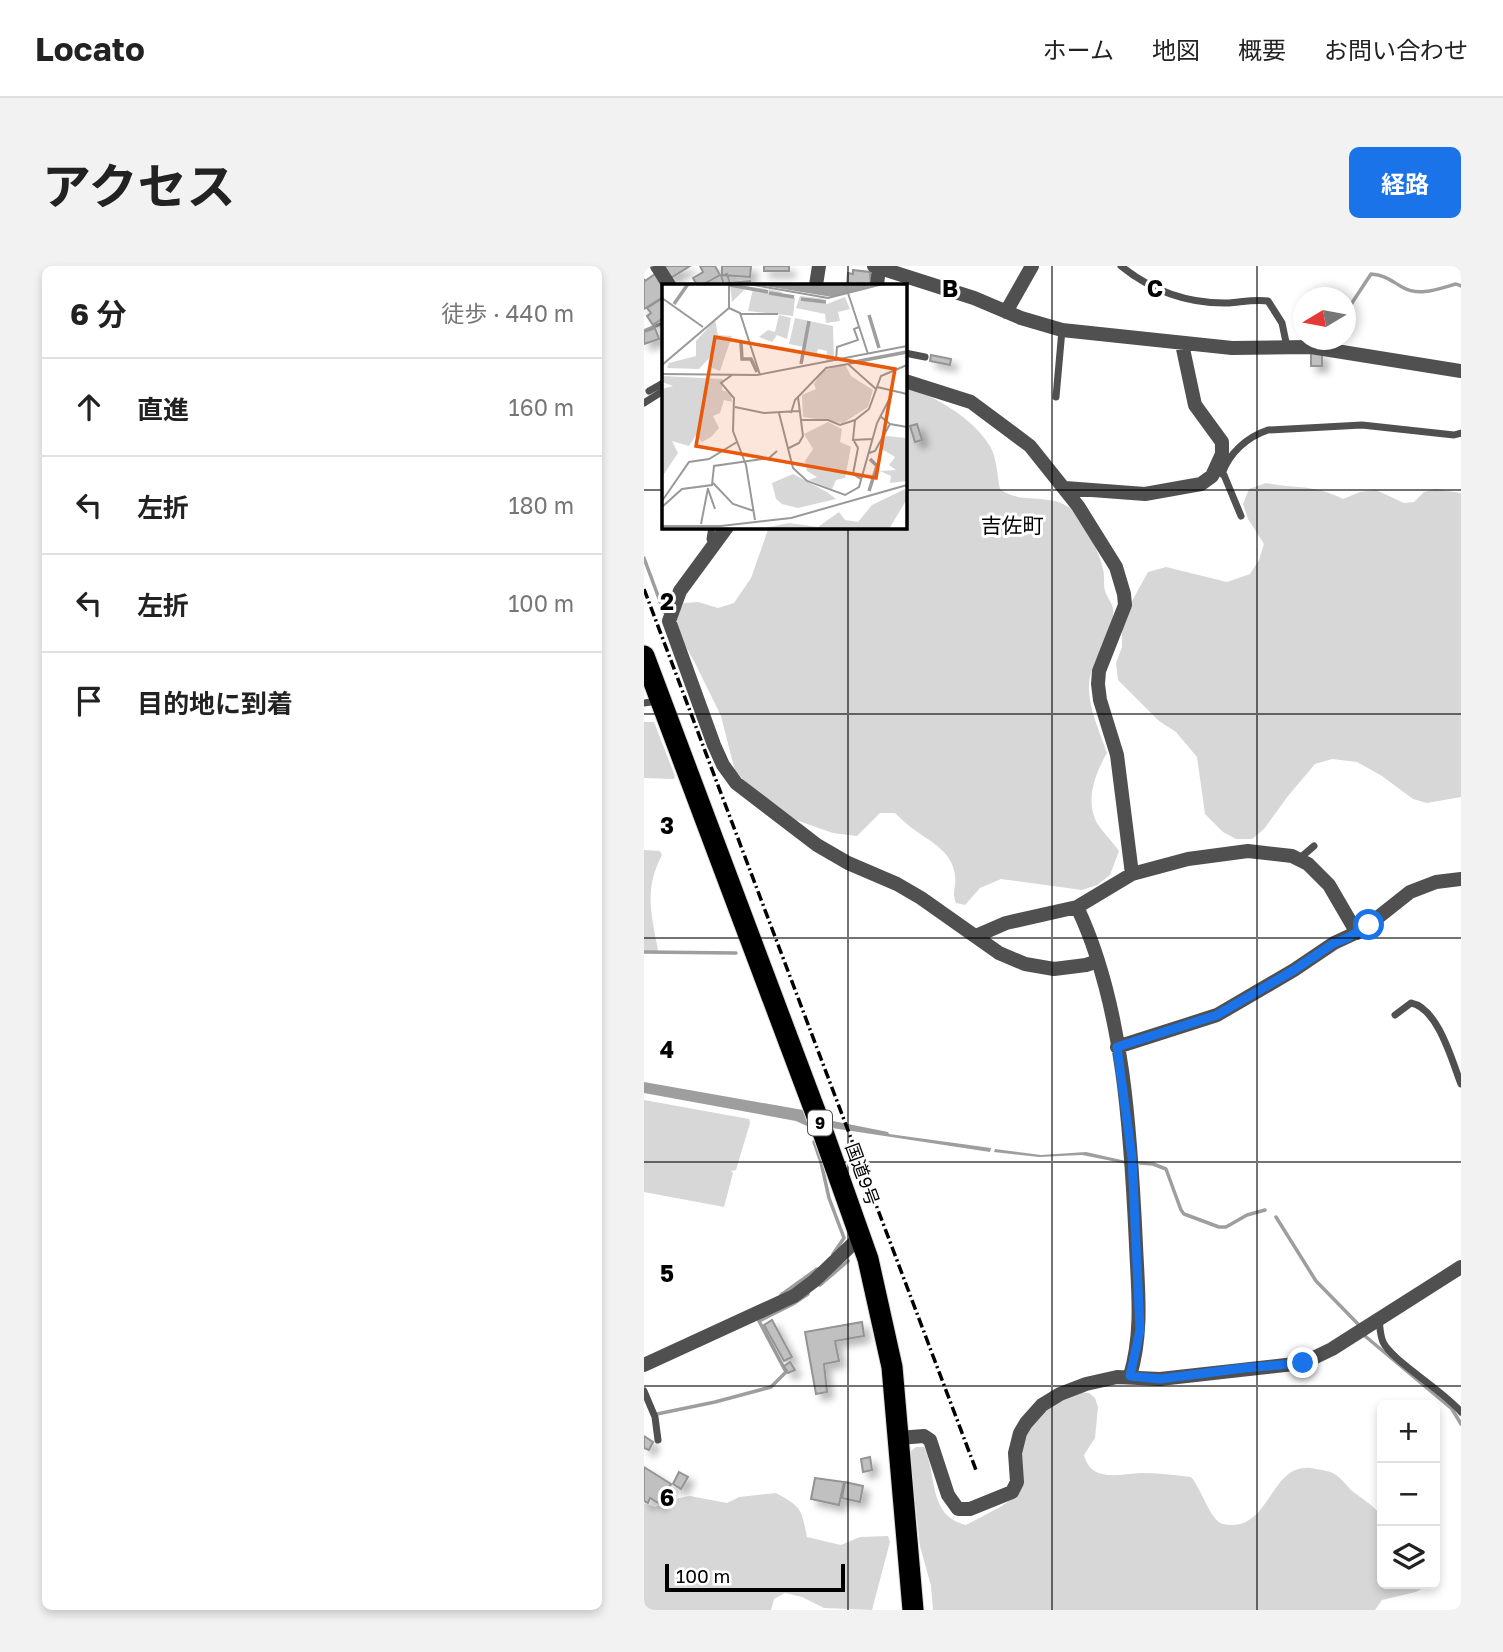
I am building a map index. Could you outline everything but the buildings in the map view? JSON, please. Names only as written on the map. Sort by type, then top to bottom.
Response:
[{"type":"highway","name":"国道9号","points":[[644,656],[653,702],[861,1236],[876,1289],[892,1367],[913,1610]]},
{"type":"street","points":[[657,266],[668,284]]},
{"type":"street","points":[[816,284],[819,266]]},
{"type":"street","points":[[1006,312],[1032,266]]},
{"type":"street","points":[[877,267],[1062,330],[1242,349],[1311,347],[1461,371]]},
{"type":"street","points":[[1065,488],[1145,494],[1201,484],[1219,472],[1222,442],[1195,405],[1182,344]]},
{"type":"street","points":[[906,381],[971,402],[1030,446],[1065,488],[1116,568],[1125,605],[1099,671],[1098,684],[1100,700],[1117,755],[1132,874]]},
{"type":"street","points":[[726,528],[680,591],[669,621],[714,745],[729,774],[744,791],[825,850],[897,884],[1006,956],[1040,968],[1069,968],[1098,961]]},
{"type":"street","points":[[976,936],[1006,923],[1077,907],[1132,874],[1188,859],[1233,852],[1265,852],[1300,858],[1329,885],[1357,933]]},
{"type":"street","points":[[1117,1047],[1217,1015],[1334,943],[1357,933],[1410,892],[1436,882],[1461,879]]},
{"type":"street","points":[[1077,907],[1098,961],[1109,1002],[1132,1158],[1140,1330],[1130,1376]]},
{"type":"street","points":[[644,1365],[794,1296],[814,1281],[861,1236]]},
{"type":"street","points":[[898,1438],[923,1436],[930,1440],[951,1501],[958,1509],[970,1509],[1007,1496],[1015,1488],[1016,1443],[1026,1423],[1042,1405],[1060,1394],[1086,1384],[1117,1377],[1160,1379],[1244,1368],[1297,1365],[1317,1357],[1461,1267]]},
{"type":"lane","points":[[1121,266],[1149,287],[1171,295],[1219,303],[1268,301],[1282,323],[1287,347]]},
{"type":"lane","points":[[1056,397],[1062,330]]},
{"type":"lane","points":[[906,353],[925,357]]},
{"type":"lane","points":[[649,391],[662,384]]},
{"type":"lane","points":[[644,403],[662,392]]},
{"type":"lane","points":[[1241,516],[1219,472],[1234,451],[1260,433],[1268,430],[1362,425],[1454,435],[1461,433]]},
{"type":"lane","points":[[712,528],[710,539],[713,545]]},
{"type":"lane","points":[[1300,858],[1314,846]]},
{"type":"lane","points":[[1395,1015],[1411,1003],[1426,1009],[1436,1025],[1461,1084]]},
{"type":"lane","points":[[1378,1319],[1388,1350],[1449,1398],[1461,1412]]},
{"type":"lane","points":[[644,1391],[655,1417],[657,1440]]},
{"type":"shaded area","points":[[906,385],[952,409],[973,425],[990,446],[1000,489],[1017,497],[1066,505],[1079,516],[1099,555],[1104,572],[1105,591],[1113,611],[1109,633],[1093,668],[1089,686],[1092,711],[1107,753],[1096,776],[1092,811],[1119,851],[1110,875],[1097,885],[1082,890],[1001,879],[980,888],[965,905],[956,903],[953,868],[946,855],[895,813],[880,813],[857,836],[833,833],[793,819],[753,790],[735,771],[721,716],[677,631],[676,615],[684,603],[698,602],[718,608],[734,603],[751,578],[769,528],[906,528]]},
{"type":"shaded area","points":[[1266,483],[1314,489],[1343,499],[1360,492],[1376,490],[1404,503],[1414,502],[1424,492],[1435,489],[1461,493],[1461,797],[1427,803],[1413,799],[1382,776],[1357,762],[1332,759],[1315,764],[1264,829],[1252,839],[1236,839],[1223,832],[1205,814],[1197,757],[1176,732],[1159,721],[1118,680],[1116,663],[1122,647],[1122,628],[1132,601],[1148,572],[1166,567],[1227,582],[1250,574],[1259,560],[1264,544],[1248,519],[1243,504],[1249,489]]},
{"type":"shaded area","points":[[644,722],[654,722],[674,779],[644,778]]},
{"type":"shaded area","points":[[644,850],[660,851],[662,855],[656,867],[651,890],[651,913],[658,950],[656,952],[644,952]]},
{"type":"shaded area","points":[[644,1082],[803,1110],[809,1127],[796,1121],[644,1093]]},
{"type":"shaded area","points":[[644,1100],[749,1119],[736,1170],[731,1171],[733,1173],[724,1207],[644,1192]]},
{"type":"shaded area","points":[[828,1120],[889,1134],[991,1148],[990,1152],[832,1128]]},
{"type":"shaded area","points":[[995,1149],[1041,1155],[1086,1152],[1126,1161],[1127,1164],[1082,1155],[1039,1157],[994,1152]]},
{"type":"shaded area","points":[[1080,1392],[1089,1393],[1095,1398],[1098,1407],[1095,1438],[1084,1455],[1093,1470],[1107,1475],[1147,1473],[1191,1477],[1214,1517],[1223,1524],[1239,1524],[1252,1518],[1279,1484],[1289,1474],[1301,1468],[1332,1473],[1377,1512],[1377,1589],[1421,1589],[1382,1600],[1375,1610],[933,1610],[931,1586],[920,1546],[911,1451],[916,1447],[924,1447],[939,1504],[954,1520],[966,1525],[1017,1495],[1025,1437],[1036,1416],[1056,1400]]},
{"type":"shaded area","points":[[776,1493],[799,1510],[807,1537],[841,1545],[860,1537],[888,1536],[890,1542],[872,1610],[824,1608],[802,1597],[785,1593],[774,1599],[771,1610],[644,1610],[644,1503],[655,1507],[690,1496],[727,1503],[739,1497]]},
{"type":"waterway","points":[[1356,297],[1371,274],[1415,291],[1429,291],[1456,284],[1461,286]]},
{"type":"waterway","points":[[644,331],[662,323]]},
{"type":"waterway","points":[[644,558],[664,612]]},
{"type":"waterway","points":[[644,952],[736,953]]},
{"type":"waterway","points":[[814,1142],[829,1198],[844,1238],[833,1254]]},
{"type":"waterway","points":[[1140,1163],[1166,1169],[1184,1214],[1226,1227],[1247,1215],[1265,1210]]},
{"type":"waterway","points":[[1276,1217],[1316,1281],[1358,1324]]},
{"type":"waterway","points":[[820,1285],[848,1261]]},
{"type":"waterway","points":[[781,1295],[817,1269]]},
{"type":"waterway","points":[[657,1414],[771,1387],[786,1372],[759,1321],[808,1294]]},
{"type":"waterway","points":[[1365,1336],[1452,1409],[1461,1424]]},
{"type":"railway","points":[[644,589],[976,1470]]},
{"type":"district","name":"吉佐町","points":[[1012,525]]},
{"type":"route","points":[[1303,1363],[1160,1379],[1130,1376],[1140,1330],[1132,1158],[1117,1047],[1217,1015],[1294,970],[1317,953],[1369,925]]}]
